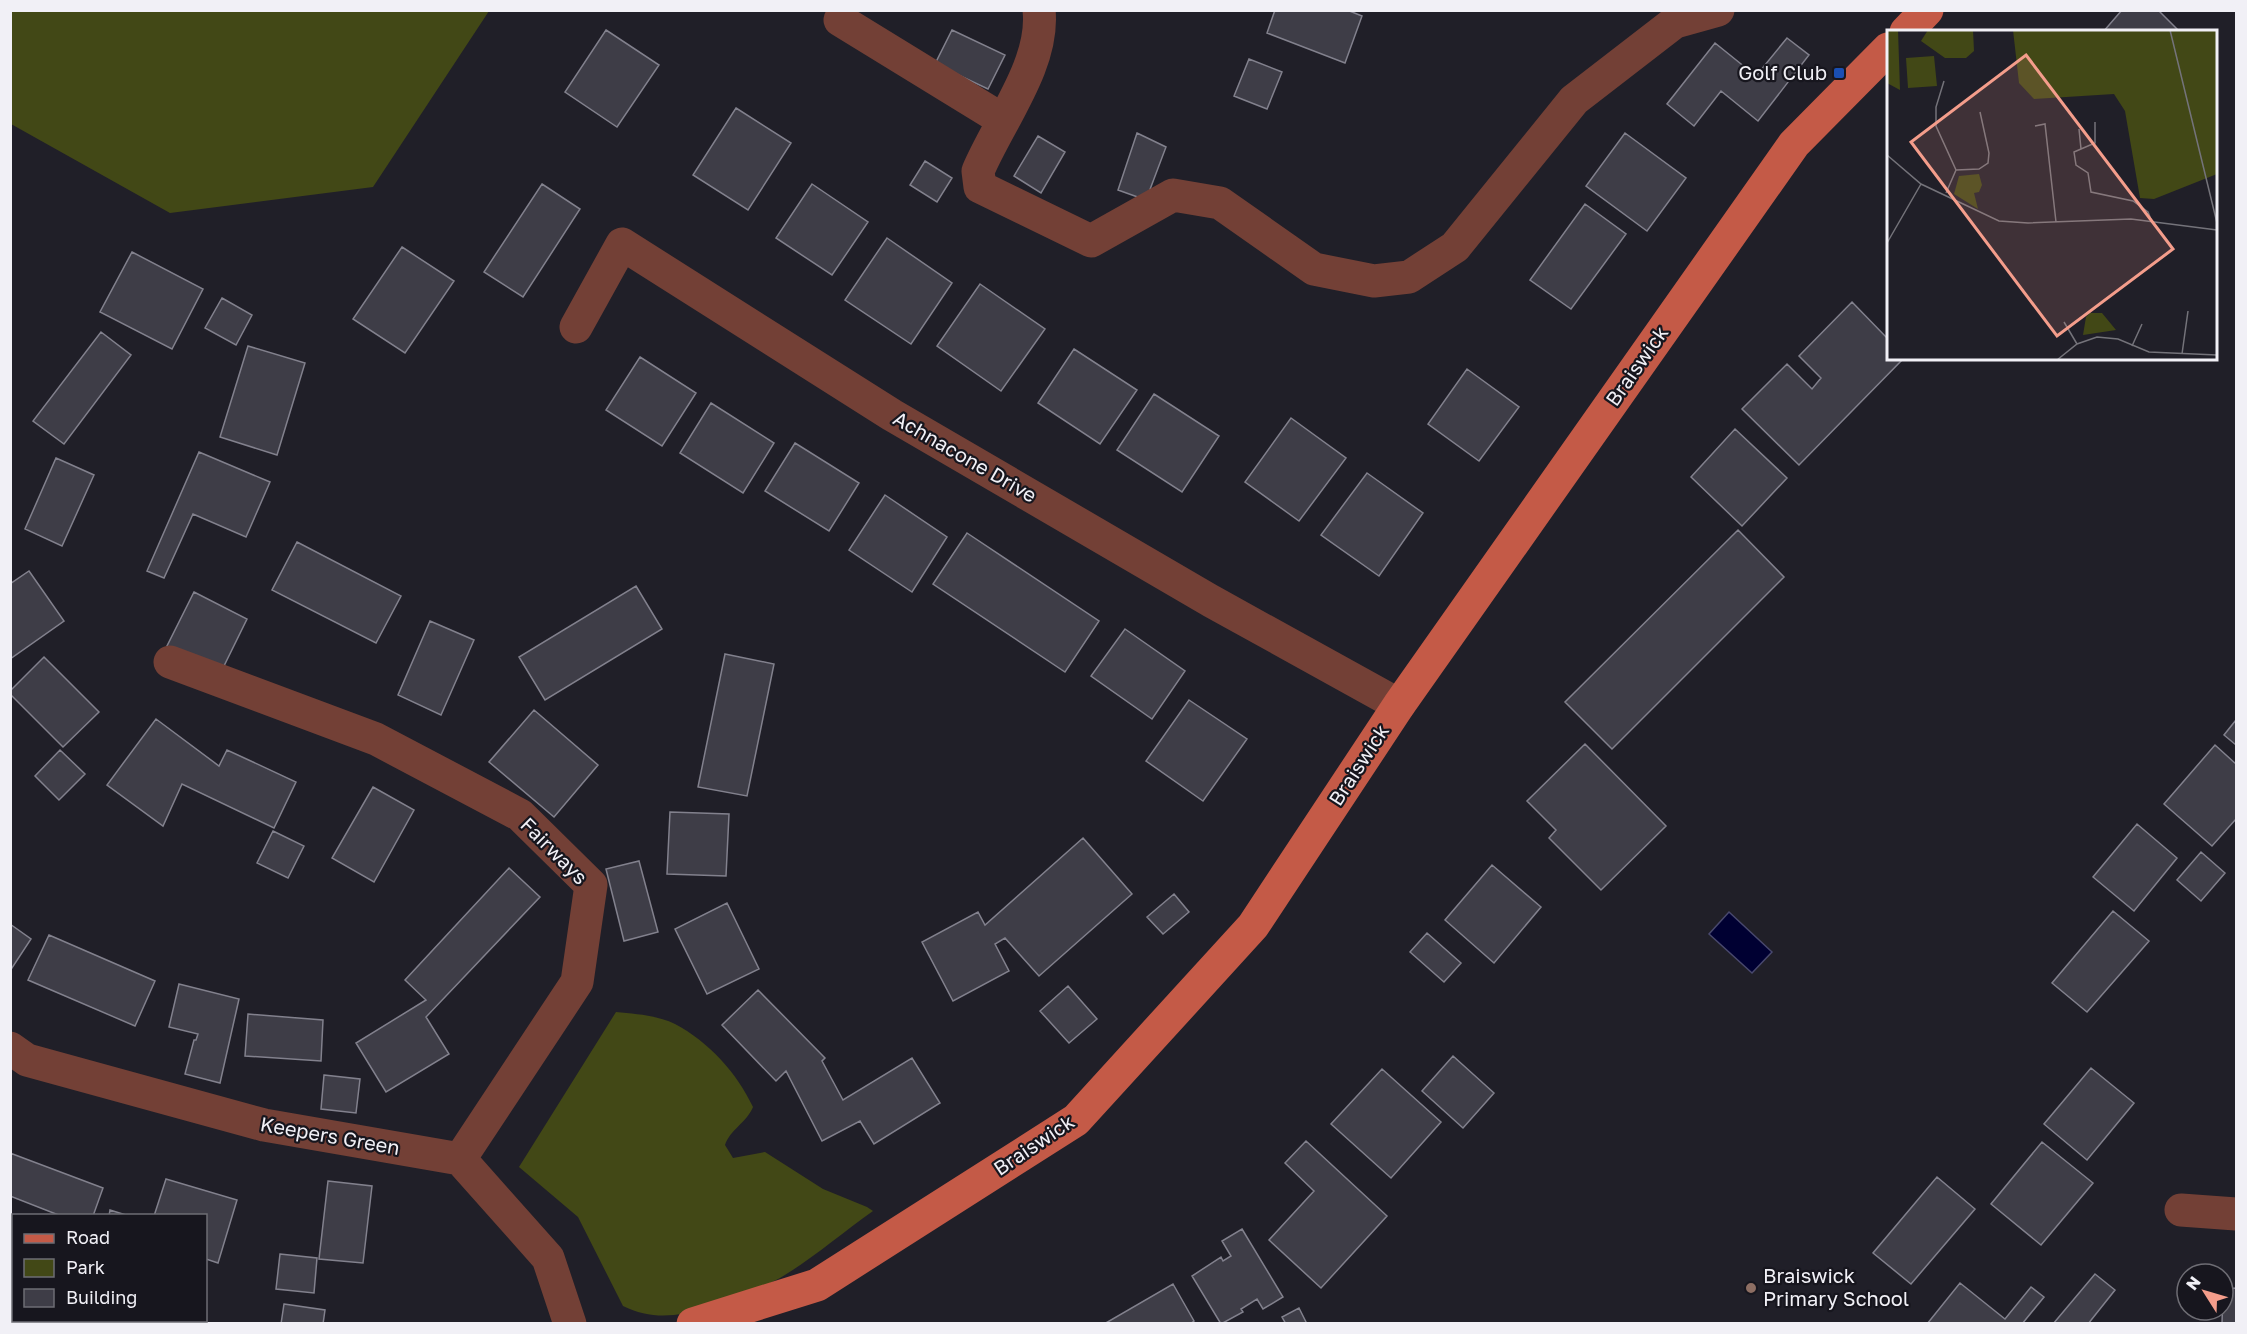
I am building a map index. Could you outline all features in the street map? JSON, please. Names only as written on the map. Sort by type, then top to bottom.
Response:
[{"type":"main road","points":[[1908,30],[1927,10]]},
{"type":"main road","name":"Braiswick","points":[[693,1323],[817,1285],[1076,1120],[1253,926],[1399,705],[1794,144],[1887,50]]},
{"type":"street","points":[[1039,10],[1040,25],[1034,51],[1024,78],[978,171],[980,187],[1091,241],[1173,195],[1220,203],[1314,269],[1374,281],[1409,277],[1455,247],[1574,100],[1675,22],[1718,10]]},
{"type":"street","points":[[840,20],[1003,120]]},
{"type":"street","name":"Achnacone Drive","points":[[576,327],[622,244],[892,415],[1211,601],[1399,705]]},
{"type":"street","name":"Fairways","points":[[170,662],[376,739],[520,815],[591,885],[577,982],[460,1159]]},
{"type":"street","name":"Keepers Green","points":[[10,1048],[27,1060],[264,1125],[460,1159]]},
{"type":"street","points":[[460,1159],[548,1258],[570,1323]]},
{"type":"street","points":[[2181,1210],[2236,1214]]},
{"type":"green space","points":[[11,10],[489,11],[373,187],[170,213],[11,124]]},
{"type":"green space","points":[[616,1012],[653,1017],[675,1024],[710,1049],[739,1082],[753,1107],[725,1145],[733,1158],[765,1152],[823,1189],[873,1211],[792,1271],[731,1299],[701,1310],[670,1315],[638,1312],[623,1306],[578,1217],[519,1167]]},
{"type":"shaded area","points":[[1729,912],[1772,952],[1752,973],[1709,934]]},
{"type":"building","points":[[1275,10],[1347,10],[1362,16],[1345,63],[1267,33]]},
{"type":"building","points":[[2122,10],[2158,10],[2178,30],[2105,30]]},
{"type":"building","points":[[606,30],[659,65],[617,127],[565,92]]},
{"type":"building","points":[[952,30],[1005,55],[988,89],[935,64]]},
{"type":"building","points":[[1787,38],[1809,55],[1758,121],[1721,91],[1694,126],[1667,104],[1715,43],[1756,76]]},
{"type":"building","points":[[1249,59],[1282,72],[1267,109],[1234,96]]},
{"type":"building","points":[[736,108],[791,143],[748,210],[693,175]]},
{"type":"building","points":[[1137,133],[1166,147],[1146,200],[1118,190]]},
{"type":"building","points":[[1625,133],[1686,178],[1647,231],[1586,186]]},
{"type":"building","points":[[1038,136],[1065,152],[1041,193],[1014,176]]},
{"type":"building","points":[[925,161],[952,178],[937,202],[910,185]]},
{"type":"building","points":[[542,184],[580,209],[523,297],[484,272]]},
{"type":"building","points":[[812,184],[868,222],[832,275],[776,238]]},
{"type":"building","points":[[1585,204],[1626,234],[1571,309],[1530,280]]},
{"type":"building","points":[[887,238],[952,283],[911,344],[845,300]]},
{"type":"building","points":[[402,247],[454,281],[405,353],[353,319]]},
{"type":"building","points":[[132,252],[203,289],[172,349],[100,312]]},
{"type":"building","points":[[980,284],[1045,329],[1001,391],[937,346]]},
{"type":"building","points":[[222,298],[252,315],[236,345],[205,328]]},
{"type":"building","points":[[1852,302],[1887,338],[1887,360],[1902,360],[1799,465],[1742,409],[1787,364],[1812,389],[1821,378],[1799,356]]},
{"type":"building","points":[[101,332],[131,355],[64,444],[33,421]]},
{"type":"building","points":[[248,346],[305,363],[277,455],[220,437]]},
{"type":"building","points":[[1074,349],[1137,390],[1100,444],[1038,403]]},
{"type":"building","points":[[640,357],[696,393],[662,446],[606,410]]},
{"type":"building","points":[[1467,369],[1519,407],[1479,461],[1428,424]]},
{"type":"building","points":[[1154,394],[1219,436],[1182,492],[1117,450]]},
{"type":"building","points":[[711,403],[774,443],[743,493],[680,453]]},
{"type":"building","points":[[1291,418],[1346,458],[1299,521],[1245,482]]},
{"type":"building","points":[[1735,429],[1787,478],[1742,526],[1691,477]]},
{"type":"building","points":[[795,443],[859,483],[829,531],[765,491]]},
{"type":"building","points":[[199,452],[270,482],[246,537],[193,514],[164,578],[147,571]]},
{"type":"building","points":[[56,458],[94,475],[62,546],[25,529]]},
{"type":"building","points":[[1367,473],[1423,513],[1379,576],[1321,535]]},
{"type":"building","points":[[885,495],[947,537],[912,592],[849,550]]},
{"type":"building","points":[[1738,530],[1784,577],[1612,749],[1565,702]]},
{"type":"building","points":[[967,533],[1099,621],[1065,672],[933,584]]},
{"type":"building","points":[[297,542],[401,596],[376,643],[272,590]]},
{"type":"building","points":[[29,571],[64,621],[10,659],[10,584]]},
{"type":"building","points":[[636,586],[662,629],[545,700],[519,657]]},
{"type":"building","points":[[194,592],[247,619],[221,672],[167,646]]},
{"type":"building","points":[[430,621],[474,640],[441,715],[398,695]]},
{"type":"building","points":[[1125,629],[1185,671],[1152,719],[1091,676]]},
{"type":"building","points":[[725,654],[774,664],[747,796],[698,787]]},
{"type":"building","points":[[44,657],[99,712],[63,747],[10,694],[10,691]]},
{"type":"building","points":[[1189,700],[1247,739],[1203,801],[1146,761]]},
{"type":"building","points":[[534,710],[598,765],[554,817],[489,762]]},
{"type":"building","points":[[156,719],[219,766],[227,750],[296,782],[274,828],[182,784],[163,826],[107,785]]},
{"type":"building","points":[[2236,720],[2236,745],[2224,735]]},
{"type":"building","points":[[1585,744],[1666,826],[1601,890],[1549,838],[1556,830],[1527,801]]},
{"type":"building","points":[[2215,745],[2236,764],[2236,819],[2212,846],[2164,804]]},
{"type":"building","points":[[60,750],[85,774],[59,800],[35,776]]},
{"type":"building","points":[[373,787],[414,810],[374,882],[332,858]]},
{"type":"building","points":[[670,812],[729,814],[726,876],[667,874]]},
{"type":"building","points":[[2137,824],[2177,858],[2134,911],[2093,877]]},
{"type":"building","points":[[273,831],[304,846],[288,878],[257,863]]},
{"type":"building","points":[[1083,838],[1132,894],[1039,976],[1005,938],[995,944],[1009,971],[953,1001],[922,942],[978,912],[985,925]]},
{"type":"building","points":[[2201,852],[2225,873],[2201,901],[2177,880]]},
{"type":"building","points":[[639,861],[658,932],[624,941],[606,869]]},
{"type":"building","points":[[1492,865],[1541,907],[1494,963],[1445,920]]},
{"type":"building","points":[[509,868],[540,897],[426,1017],[449,1054],[386,1092],[356,1043],[426,1000],[405,980]]},
{"type":"building","points":[[1174,894],[1189,912],[1163,934],[1147,917]]},
{"type":"building","points":[[727,903],[759,969],[707,994],[675,929]]},
{"type":"building","points":[[2113,911],[2149,941],[2087,1012],[2052,983]]},
{"type":"building","points":[[10,924],[31,939],[10,971]]},
{"type":"building","points":[[1427,933],[1461,963],[1444,982],[1410,952]]},
{"type":"building","points":[[49,935],[155,981],[135,1026],[28,980]]},
{"type":"building","points":[[179,984],[239,999],[220,1083],[185,1074],[194,1040],[198,1034],[169,1027]]},
{"type":"building","points":[[1068,986],[1097,1019],[1069,1043],[1040,1011]]},
{"type":"building","points":[[758,990],[825,1058],[822,1061],[843,1100],[912,1058],[940,1103],[874,1144],[860,1121],[822,1141],[786,1071],[776,1081],[722,1025]]},
{"type":"building","points":[[248,1014],[323,1020],[321,1061],[245,1056]]},
{"type":"building","points":[[1453,1056],[1494,1093],[1463,1128],[1422,1091]]},
{"type":"building","points":[[2091,1068],[2134,1103],[2087,1160],[2044,1124]]},
{"type":"building","points":[[1382,1069],[1441,1122],[1391,1178],[1331,1124]]},
{"type":"building","points":[[324,1075],[360,1079],[356,1113],[321,1109]]},
{"type":"building","points":[[1306,1141],[1387,1216],[1321,1288],[1269,1240],[1314,1191],[1285,1163]]},
{"type":"building","points":[[2042,1142],[2093,1183],[2041,1245],[1991,1204]]},
{"type":"building","points":[[10,1153],[103,1188],[94,1214],[56,1214],[10,1196]]},
{"type":"building","points":[[1937,1177],[1975,1209],[1911,1284],[1873,1253]]},
{"type":"building","points":[[166,1179],[237,1200],[218,1263],[207,1259],[207,1214],[155,1214]]},
{"type":"building","points":[[328,1181],[372,1186],[363,1263],[319,1259]]},
{"type":"building","points":[[110,1210],[123,1214],[109,1214]]},
{"type":"building","points":[[1242,1229],[1283,1297],[1263,1309],[1257,1299],[1241,1309],[1243,1312],[1221,1324],[1192,1276],[1221,1257],[1223,1261],[1231,1256],[1222,1241]]},
{"type":"building","points":[[280,1254],[317,1258],[314,1293],[276,1289]]},
{"type":"building","points":[[2095,1274],[2115,1290],[2088,1324],[2053,1324]]},
{"type":"building","points":[[1960,1283],[2005,1319],[2031,1287],[2044,1297],[2022,1324],[1927,1324]]},
{"type":"building","points":[[1173,1284],[1194,1321],[1190,1324],[1104,1324]]},
{"type":"building","points":[[2235,1288],[2236,1324],[2222,1324],[2222,1322],[2235,1322]]},
{"type":"building","points":[[284,1304],[325,1310],[323,1324],[281,1324]]},
{"type":"building","points":[[1299,1308],[1307,1324],[1286,1324],[1282,1317]]},
{"type":"place","name":"Golf Club","points":[[1839,73]]},
{"type":"place","name":"Braiswick Primary School","points":[[1751,1288]]}]
